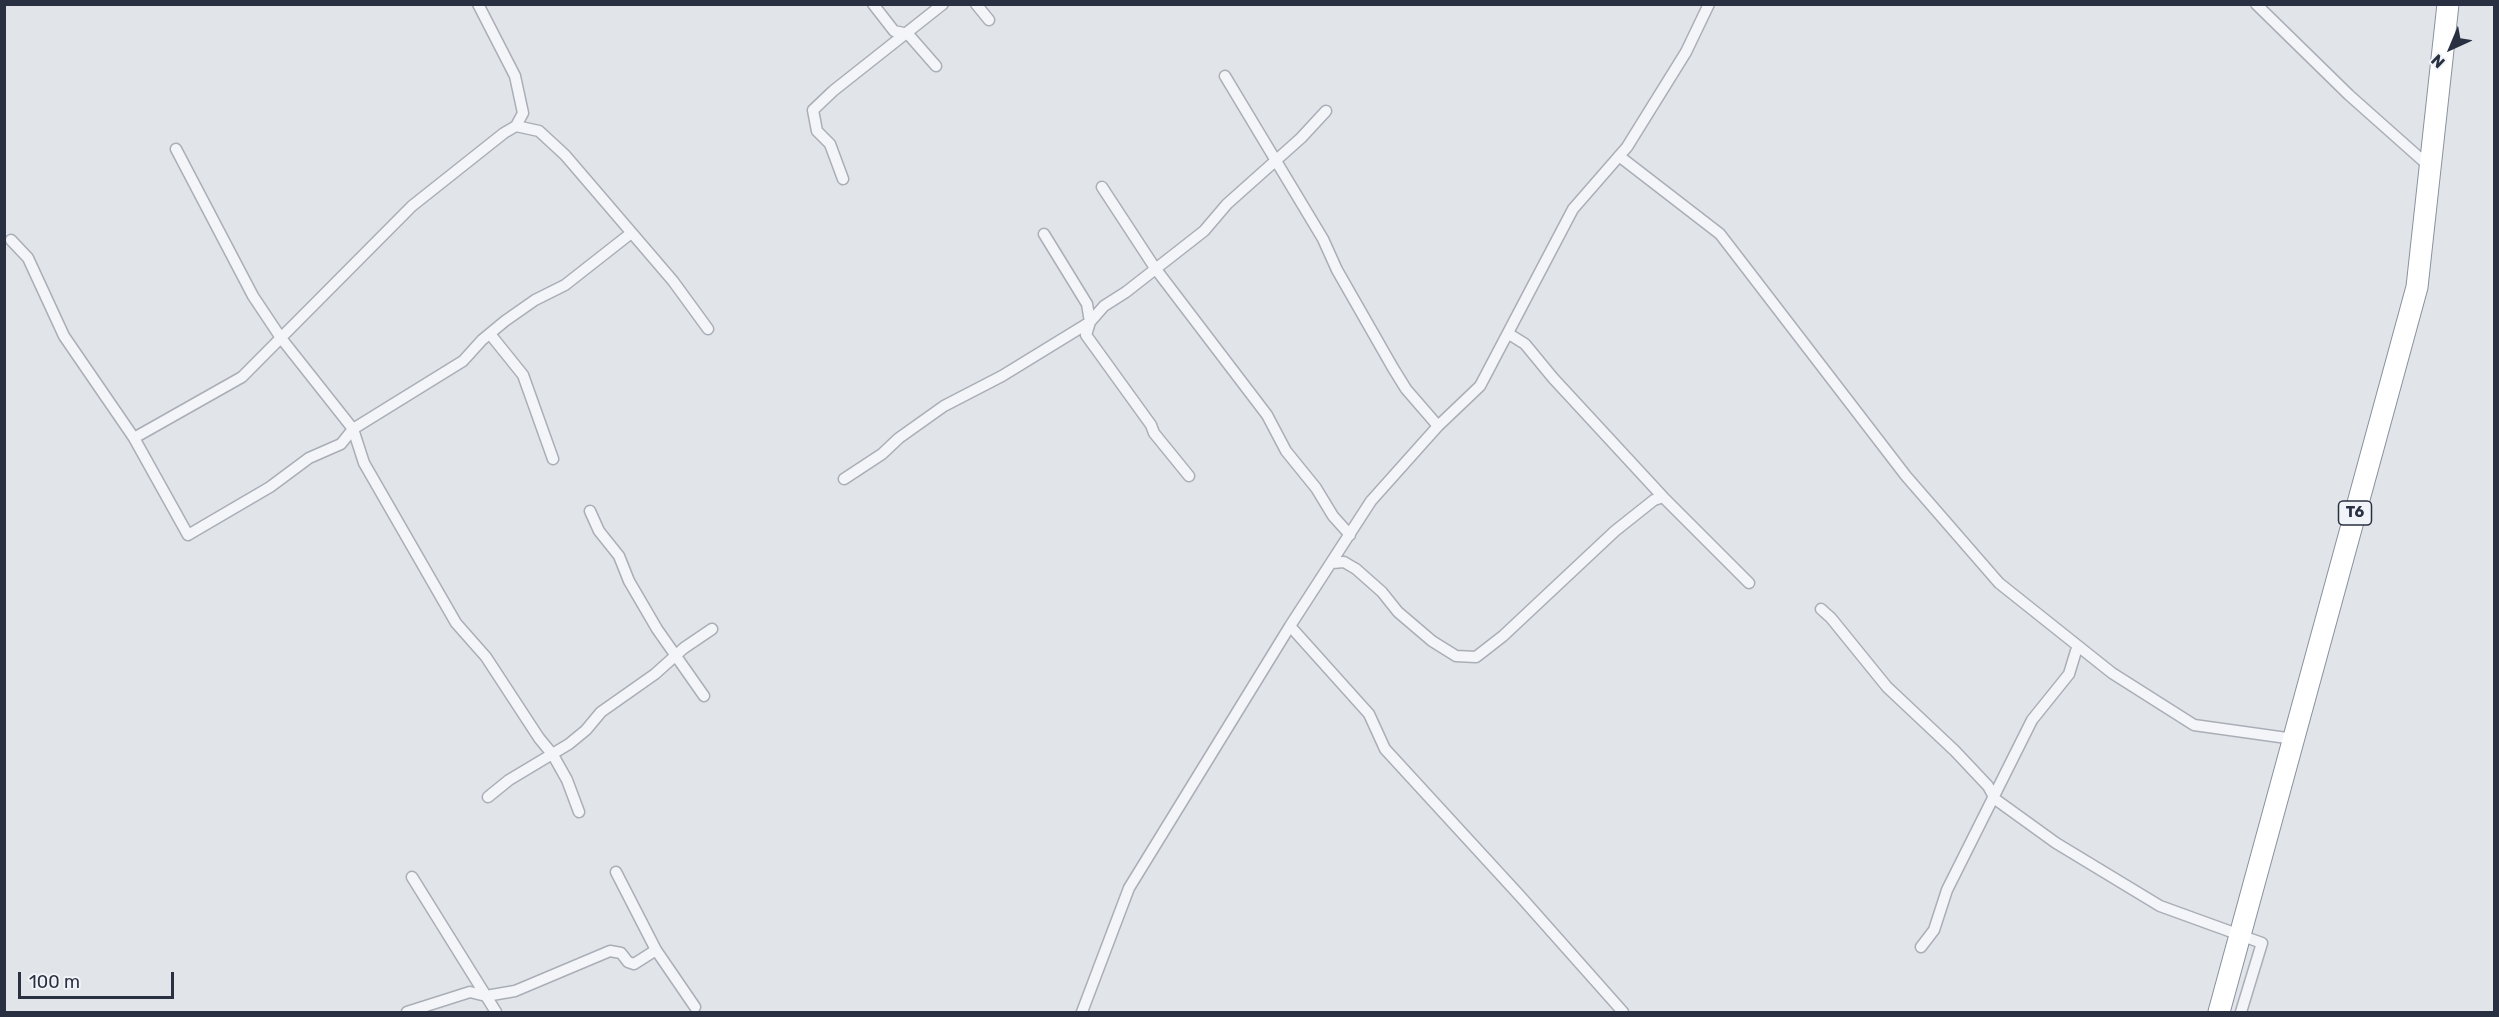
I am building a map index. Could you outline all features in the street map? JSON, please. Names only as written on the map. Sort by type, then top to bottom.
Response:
[{"type":"highway","name":"T6","points":[[2219,1012],[2417,287],[2448,4]]},
{"type":"street","points":[[134,438],[242,376],[412,206],[516,126],[523,112],[515,76],[478,4]]},
{"type":"street","points":[[873,4],[894,31],[908,34],[936,66]]},
{"type":"street","points":[[843,179],[830,144],[817,131],[813,110],[861,68],[908,34],[943,4]]},
{"type":"street","points":[[976,4],[989,20]]},
{"type":"street","points":[[1082,1012],[1129,888],[1290,626],[1371,501],[1438,426],[1480,386],[1573,209],[1619,156],[1686,52],[1709,4]]},
{"type":"street","points":[[2256,4],[2349,95],[2430,167]]},
{"type":"street","points":[[1225,76],[1274,162],[1323,239],[1337,270],[1393,368],[1406,389],[1438,426]]},
{"type":"street","points":[[844,478],[882,454],[899,438],[944,406],[1023,364],[1090,322],[1104,306],[1204,231],[1227,204],[1326,111]]},
{"type":"street","points":[[516,126],[539,131],[548,139],[600,195],[630,234],[673,281],[708,329]]},
{"type":"street","points":[[176,149],[242,277],[281,338],[353,429],[364,463],[456,623],[486,657],[539,738],[553,755],[567,780],[579,812]]},
{"type":"street","points":[[1619,156],[1720,234],[1906,476],[1999,583],[2112,673],[2194,725],[2294,739]]},
{"type":"street","points":[[1102,187],[1155,268],[1267,415],[1286,451],[1317,488],[1333,516],[1350,534]]},
{"type":"street","points":[[11,240],[28,258],[64,336],[134,438],[188,535],[270,486],[309,458],[341,444],[353,429],[463,361],[490,333],[535,300],[565,285],[630,234]]},
{"type":"street","points":[[1044,234],[1087,304],[1090,322],[1086,335],[1152,425],[1154,433],[1189,476]]},
{"type":"street","points":[[490,333],[523,375],[553,459]]},
{"type":"street","points":[[1509,334],[1525,344],[1553,378],[1663,497],[1749,583]]},
{"type":"street","points":[[1332,563],[1344,562],[1356,569],[1383,592],[1398,612],[1432,641],[1456,656],[1476,657],[1503,636],[1615,531],[1654,500],[1663,497]]},
{"type":"street","points":[[590,511],[599,531],[619,556],[629,581],[657,629],[704,696]]},
{"type":"street","points":[[1821,609],[1831,618],[1887,687],[1955,751],[1988,786],[1995,798],[2056,843],[2160,906],[2262,943],[2241,1012]]},
{"type":"street","points":[[1290,626],[1369,714],[1384,749],[1623,1012]]},
{"type":"street","points":[[488,797],[509,780],[553,755],[586,730],[601,712],[655,674],[676,655],[712,629]]},
{"type":"street","points":[[1920,947],[1934,930],[1947,890],[2032,720],[2069,674],[2076,651]]},
{"type":"street","points":[[616,872],[656,950],[695,1007]]},
{"type":"street","points":[[412,877],[496,1012]]},
{"type":"street","points":[[407,1012],[470,992],[486,996],[515,992],[610,951],[621,953],[628,962],[634,964],[656,950]]}]
